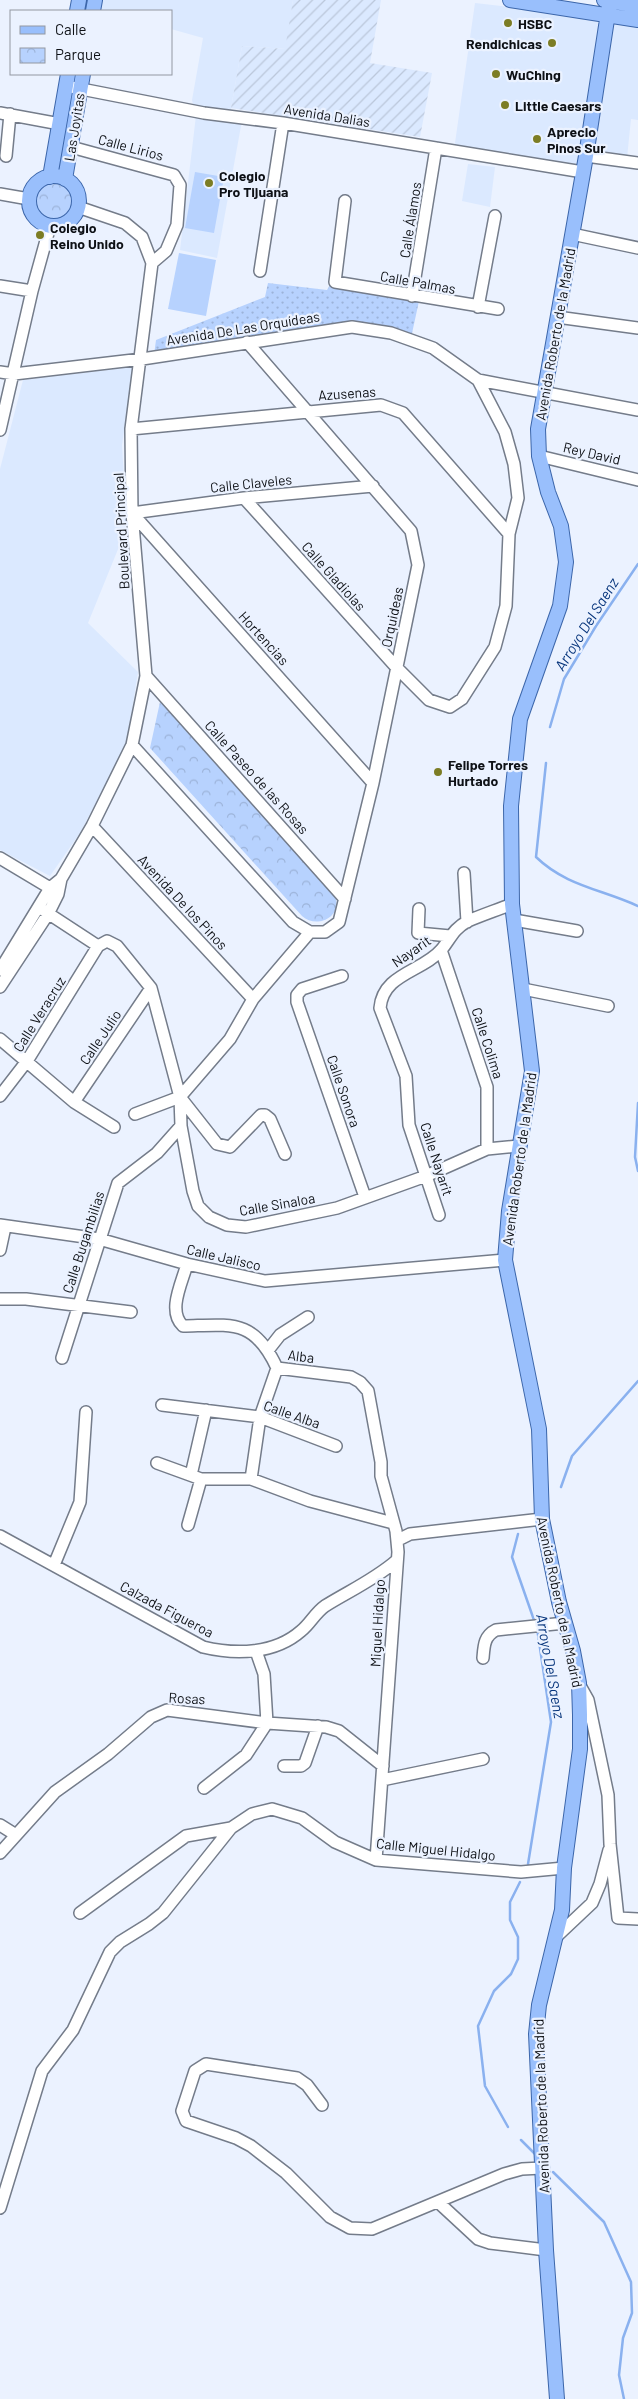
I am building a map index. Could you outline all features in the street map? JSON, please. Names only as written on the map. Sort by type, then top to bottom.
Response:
[{"type":"main road","points":[[510,0],[638,20]]},
{"type":"main road","points":[[608,0],[638,6]]},
{"type":"main road","name":"Avenida Roberto de la Madrid","points":[[557,2399],[546,2250],[536,2026],[539,2005],[562,1910],[564,1868],[580,1749],[579,1683],[542,1519],[539,1429],[505,1260],[508,1210],[532,1071],[524,989],[512,904],[511,806],[520,719],[560,606],[566,562],[561,526],[548,492],[539,456],[538,429],[543,391],[586,156],[608,16],[608,0]]},
{"type":"main road","name":"Las Joyitas","points":[[65,179],[83,75]]},
{"type":"main road","name":"Las Joyitas","points":[[50,177],[67,80]]},
{"type":"main road","points":[[50,177],[65,179],[74,186],[78,196],[78,207],[74,215],[68,222],[60,226],[50,226],[41,223],[34,217],[30,208],[29,199],[36,184],[50,177]]},
{"type":"street","name":"Avenida Dalias","points":[[67,80],[80,89],[204,113],[283,123],[583,172]]},
{"type":"street","points":[[6,156],[5,114],[60,124]]},
{"type":"street","points":[[260,271],[283,123]]},
{"type":"street","name":"Calle Lirios","points":[[71,147],[174,175],[180,185],[177,225],[166,251],[152,263]]},
{"type":"street","name":"Calle Álamos","points":[[412,296],[436,148]]},
{"type":"street","points":[[586,156],[638,163]]},
{"type":"street","points":[[0,194],[29,199]]},
{"type":"street","name":"Calle Palmas","points":[[345,200],[335,282],[498,309]]},
{"type":"street","name":"Boulevard Principal","points":[[0,987],[92,826],[132,746],[146,676],[132,513],[131,430],[142,359],[152,263],[142,237],[125,223],[78,207]]},
{"type":"street","points":[[478,307],[495,216]]},
{"type":"street","points":[[0,430],[32,291],[50,226]]},
{"type":"street","points":[[572,234],[638,248]]},
{"type":"street","points":[[0,286],[32,291]]},
{"type":"street","points":[[557,317],[638,328]]},
{"type":"street","name":"Avenida De Las Orquídeas","points":[[0,372],[14,374],[142,359],[352,327],[391,333],[433,348],[478,380]]},
{"type":"street","name":"Orquideas","points":[[247,342],[411,531],[418,565],[372,783],[339,922],[325,932],[310,932]]},
{"type":"street","points":[[478,380],[638,410]]},
{"type":"street","points":[[478,380],[505,432],[514,464],[518,498],[509,534]]},
{"type":"street","name":"Azusenas","points":[[131,430],[381,405],[402,413],[509,534]]},
{"type":"street","name":"Rey David","points":[[539,456],[638,480]]},
{"type":"street","name":"Calle Claveles","points":[[132,513],[244,498],[373,486]]},
{"type":"street","name":"Calle Gladiolas","points":[[244,498],[396,668],[429,700],[450,707],[462,699],[495,647],[506,606],[509,534]]},
{"type":"street","name":"Hortencias","points":[[132,513],[372,783]]},
{"type":"street","name":"Calle Paseo de las Rosas","points":[[146,676],[345,899]]},
{"type":"street","points":[[132,746],[293,922],[310,932],[253,999],[230,1039],[180,1097],[135,1114]]},
{"type":"street","name":"Avenida De los Pinos","points":[[92,826],[253,999]]},
{"type":"street","points":[[0,858],[54,891]]},
{"type":"street","points":[[464,873],[467,922]]},
{"type":"street","name":"Nayarit","points":[[381,997],[390,984],[442,950],[450,936],[467,922],[512,904]]},
{"type":"street","points":[[419,909],[418,933],[450,936]]},
{"type":"street","points":[[44,911],[98,946],[107,941],[117,946],[151,988]]},
{"type":"street","name":"Boulevard Principal","points":[[0,970],[44,911]]},
{"type":"street","points":[[514,920],[577,931]]},
{"type":"street","name":"Calle Veracruz","points":[[0,1096],[28,1061],[98,946]]},
{"type":"street","name":"Calle Colima","points":[[442,950],[487,1087],[487,1149]]},
{"type":"street","name":"Calle Sonora","points":[[342,976],[302,990],[297,995],[297,1002],[365,1197]]},
{"type":"street","name":"Calle Sinaloa","points":[[151,988],[180,1097],[181,1126],[193,1191],[198,1206],[209,1218],[226,1225],[246,1227],[337,1208],[426,1176],[487,1149],[519,1146]]},
{"type":"street","name":"Calle Julio","points":[[74,1102],[151,988]]},
{"type":"street","points":[[524,989],[608,1006]]},
{"type":"street","name":"Calle Nayarit","points":[[381,997],[380,1008],[406,1076],[409,1125],[439,1215]]},
{"type":"street","points":[[0,1039],[74,1102],[114,1127]]},
{"type":"street","points":[[180,1097],[217,1144],[224,1147],[230,1147],[261,1115],[265,1115],[270,1119],[285,1154]]},
{"type":"street","name":"Calle Bugambilias","points":[[62,1358],[118,1183],[157,1153],[181,1126]]},
{"type":"street","points":[[0,1250],[2,1226]]},
{"type":"street","name":"Calle Jalisco","points":[[2,1226],[99,1239],[187,1264],[265,1281],[505,1260]]},
{"type":"street","points":[[187,1264],[175,1310],[177,1320],[183,1326],[237,1325],[252,1334],[269,1349],[278,1368]]},
{"type":"street","points":[[0,1299],[26,1299],[77,1307],[131,1312]]},
{"type":"street","points":[[269,1349],[280,1335],[308,1317]]},
{"type":"street","name":"Alba","points":[[251,1479],[260,1417],[278,1368],[352,1377],[360,1382],[368,1391]]},
{"type":"street","name":"Miguel Hidalgo","points":[[368,1391],[381,1462],[381,1476],[398,1540],[384,1766],[376,1860]]},
{"type":"street","name":"Calle Alba","points":[[162,1405],[260,1417],[336,1446]]},
{"type":"street","points":[[188,1525],[206,1410]]},
{"type":"street","points":[[54,1565],[80,1502],[86,1412]]},
{"type":"street","points":[[157,1463],[196,1477],[251,1479],[310,1501],[393,1523]]},
{"type":"street","points":[[398,1540],[410,1534],[542,1519]]},
{"type":"street","name":"Calzada Figueroa","points":[[0,1536],[203,1647],[222,1652],[256,1651],[287,1643],[303,1630],[320,1609],[375,1578],[396,1562]]},
{"type":"street","points":[[483,1658],[484,1642],[490,1633],[496,1630],[565,1623]]},
{"type":"street","points":[[204,1788],[246,1755],[267,1723],[264,1674],[256,1651]]},
{"type":"street","points":[[579,1683],[588,1700],[608,1795],[610,1844],[618,1918],[638,1920]]},
{"type":"street","name":"Rosas","points":[[0,1853],[55,1792],[108,1754],[159,1713],[167,1710],[179,1710],[267,1723],[318,1726],[339,1731],[384,1766]]},
{"type":"street","points":[[284,1766],[301,1766],[305,1763],[318,1726]]},
{"type":"street","points":[[382,1780],[484,1759]]},
{"type":"street","name":"Calle Miguel Hidalgo","points":[[0,2208],[42,2071],[73,2030],[110,1952],[120,1942],[149,1924],[163,1912],[232,1828],[252,1814],[272,1809],[290,1813],[302,1818],[335,1842],[376,1860],[521,1872],[564,1868]]},
{"type":"street","points":[[0,1825],[16,1835]]},
{"type":"street","name":"Calle Miguel Hidalgo","points":[[80,1913],[186,1836],[232,1828]]},
{"type":"street","points":[[557,1936],[592,1903],[600,1884],[610,1844]]},
{"type":"street","points":[[322,2105],[307,2085],[297,2078],[206,2064],[194,2071],[182,2110],[186,2121],[236,2138],[251,2146],[286,2173],[330,2217],[350,2228],[372,2229],[504,2174],[522,2169],[542,2168]]},
{"type":"street","points":[[438,2202],[478,2238],[490,2243],[546,2250]]},
{"type":"shaded area","name":"Colegio Pro Tijuana","points":[[99,0],[293,0],[286,49],[242,46],[231,108],[232,113],[243,115],[217,258],[180,250],[197,107],[194,107],[192,100],[203,38],[172,29],[172,10],[97,10]]},
{"type":"shaded area","points":[[293,0],[381,0],[370,63],[432,73],[420,137],[231,108],[242,46],[285,49]]},
{"type":"shaded area","points":[[475,3],[638,22],[638,120],[631,119],[627,158],[588,154],[585,171],[454,150]]},
{"type":"shaded area","points":[[468,164],[495,167],[490,207],[462,201]]},
{"type":"shaded area","points":[[133,367],[122,445],[126,513],[125,532],[88,623],[138,672],[130,723],[124,750],[80,833],[50,876],[0,850],[0,469],[23,380]]},
{"type":"green space","points":[[195,172],[224,177],[214,233],[185,228]]},
{"type":"green space","points":[[54,181],[68,187],[74,201],[68,215],[54,221],[40,215],[34,201],[40,187]]},
{"type":"green space","points":[[179,253],[216,260],[206,316],[168,309]]},
{"type":"green space","points":[[268,283],[327,290],[330,285],[419,301],[411,338],[375,329],[154,355],[156,340],[265,297]]},
{"type":"green space","points":[[160,702],[334,894],[336,909],[328,918],[315,922],[302,916],[150,748]]},
{"type":"waterway","name":"Arroyo Del Saenz","points":[[550,727],[564,679],[596,626],[638,564]]},
{"type":"waterway","name":"Arroyo Del Saenz","points":[[546,763],[536,857],[559,875],[638,906]]},
{"type":"waterway","name":"Arroyo Del Saenz","points":[[638,1103],[635,1157],[638,1171]]},
{"type":"waterway","name":"Arroyo Del Saenz","points":[[561,1487],[572,1456],[638,1381]]},
{"type":"waterway","name":"Arroyo Del Saenz","points":[[518,1534],[512,1557],[535,1623]]},
{"type":"waterway","name":"Arroyo Del Saenz","points":[[528,1864],[551,1722],[537,1628]]},
{"type":"waterway","name":"Arroyo Del Saenz","points":[[508,2127],[485,2086],[478,2026],[494,1991],[511,1974],[518,1959],[518,1937],[510,1920],[510,1902],[520,1882]]},
{"type":"waterway","name":"Arroyo Del Saenz","points":[[521,2140],[536,2155]]},
{"type":"waterway","name":"Arroyo Del Saenz","points":[[553,2172],[604,2222],[631,2282],[632,2313],[623,2338],[619,2375],[624,2399]]},
{"type":"place","name":"HSBC","points":[[508,23]]},
{"type":"place","name":"Rendichicas","points":[[552,43]]},
{"type":"place","name":"WuChing","points":[[496,74]]},
{"type":"place","name":"Little Caesars","points":[[505,105]]},
{"type":"place","name":"Aprecio Pinos Sur","points":[[537,139]]},
{"type":"place","name":"Colegio Pro Tijuana","points":[[209,183]]},
{"type":"place","name":"Colegio Reino Unido","points":[[40,235]]},
{"type":"place","name":"Felipe Torres Hurtado","points":[[438,772]]}]
